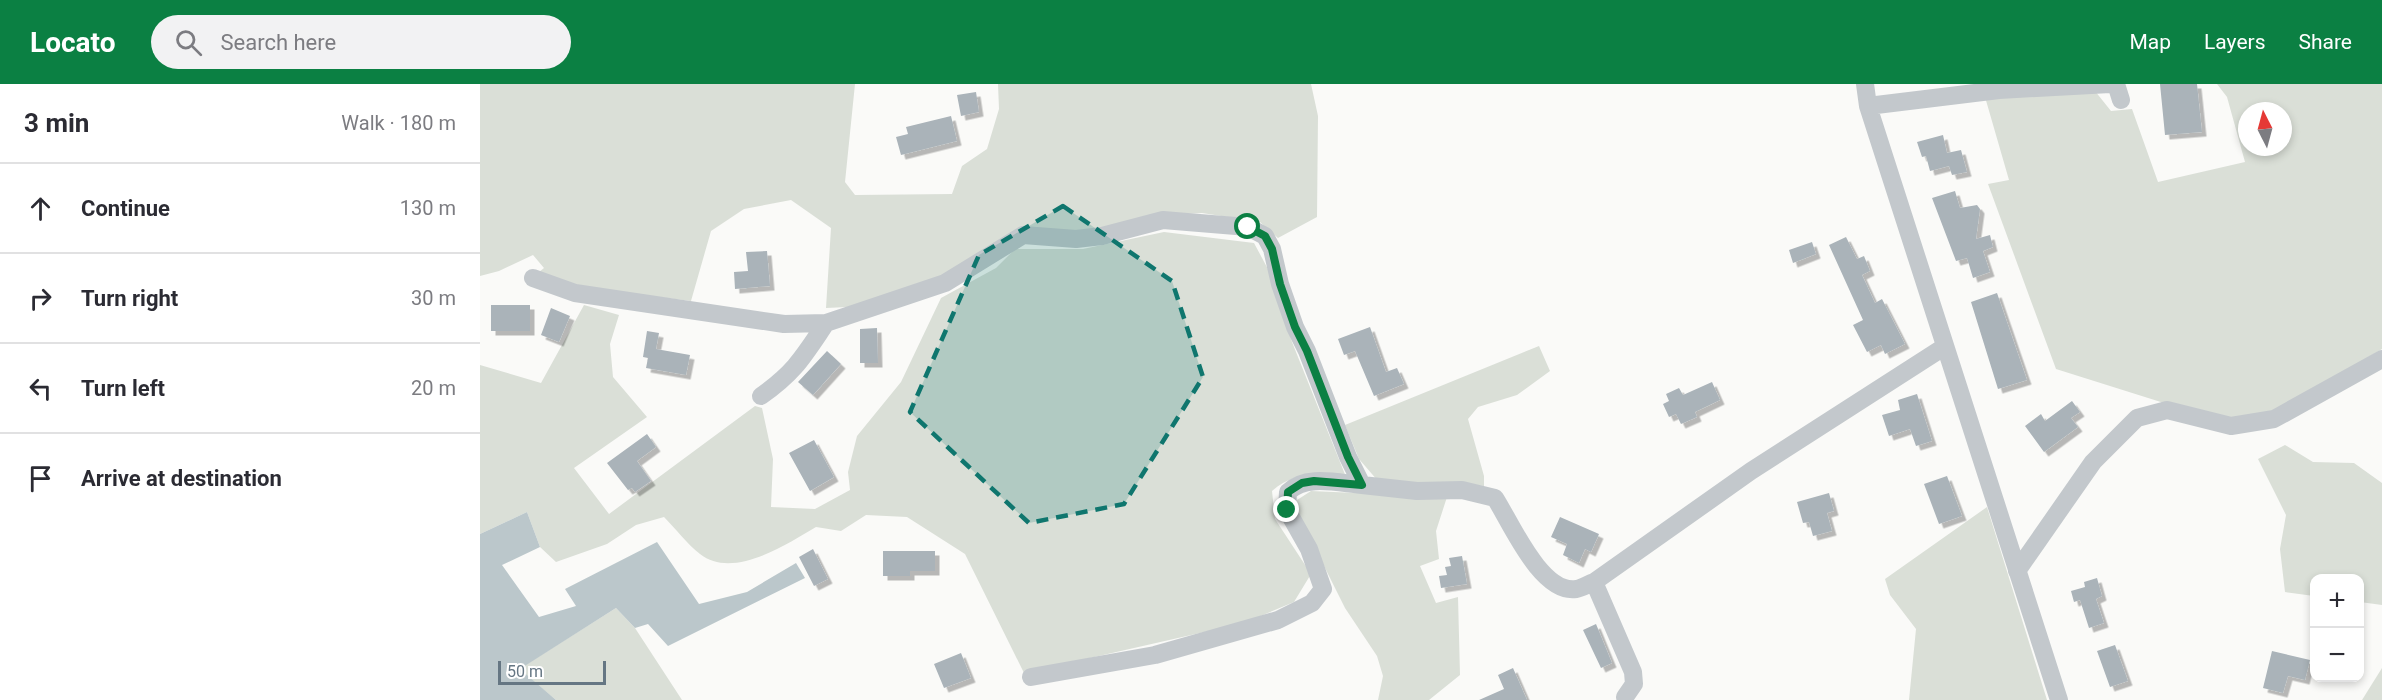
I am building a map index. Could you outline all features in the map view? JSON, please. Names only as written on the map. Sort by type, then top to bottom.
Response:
[{"type":"street","points":[[1865,84],[1868,106],[2059,700]]},
{"type":"street","points":[[1868,106],[1999,90],[2110,84]]},
{"type":"street","points":[[533,278],[575,293],[784,324],[826,323],[945,283],[1023,235],[1102,237],[1163,220],[1248,227],[1265,236],[1272,249],[1280,284],[1295,327],[1307,351],[1348,457],[1362,485]]},
{"type":"street","points":[[761,396],[787,377],[808,352],[826,323]]},
{"type":"street","points":[[1031,677],[1155,655],[1278,620],[1312,603],[1323,589],[1312,556],[1287,510],[1288,492],[1293,487],[1308,482],[1417,491],[1462,490],[1486,494],[1495,498],[1536,568],[1548,580],[1575,589],[1594,582],[1751,471],[1944,347]]},
{"type":"street","points":[[2017,571],[2093,462],[2137,418],[2167,410],[2231,426],[2274,419],[2382,359]]},
{"type":"street","points":[[1594,582],[1633,672],[1634,684],[1625,697]]},
{"type":"highlighted area","points":[[1063,206],[1172,281],[1203,377],[1124,504],[1029,523],[910,412],[979,255]]},
{"type":"shaded area","points":[[480,84],[855,84],[845,182],[855,195],[952,194],[962,166],[987,149],[999,109],[998,84],[1311,84],[1318,116],[1317,217],[1278,238],[1260,222],[1202,213],[1165,215],[1094,233],[1027,231],[933,282],[848,307],[826,308],[831,228],[791,200],[744,209],[711,231],[691,301],[576,287],[539,272],[544,268],[533,255],[499,271],[480,276]]},
{"type":"shaded area","points":[[2217,84],[2382,84],[2382,349],[2272,414],[2233,418],[2164,403],[2056,369],[1988,184],[2009,180],[1985,97],[2095,91],[2111,111],[2132,109],[2158,182],[2245,162],[2243,156],[2292,156],[2292,102],[2238,102],[2238,137],[2227,97]]},
{"type":"shaded area","points":[[1164,232],[1254,243],[1269,271],[1292,342],[1346,477],[1307,475],[1289,480],[1272,491],[1275,519],[1311,574],[1294,602],[1244,623],[1024,673],[965,554],[907,517],[866,515],[841,531],[816,527],[760,557],[728,563],[713,561],[700,554],[664,517],[636,525],[607,544],[556,562],[540,547],[527,512],[480,534],[480,365],[541,383],[584,305],[619,315],[610,344],[613,377],[647,417],[574,468],[609,514],[755,406],[762,408],[773,459],[771,507],[815,509],[850,490],[848,472],[857,436],[901,382],[941,298],[996,268],[1015,249],[1083,249]]},
{"type":"shaded area","points":[[1539,346],[1550,371],[1517,395],[1478,407],[1468,419],[1484,476],[1484,486],[1378,481],[1359,459],[1345,425]]},
{"type":"shaded area","points":[[2285,445],[2313,462],[2354,463],[2382,483],[2382,605],[2364,603],[2364,574],[2310,574],[2310,595],[2285,592],[2280,549],[2286,515],[2258,459]]},
{"type":"shaded area","points":[[1311,491],[1447,497],[1436,531],[1439,559],[1420,566],[1436,603],[1458,597],[1460,675],[1429,700],[1378,700],[1383,676],[1377,656],[1345,608],[1298,514],[1297,500]]},
{"type":"shaded area","points":[[1987,507],[2047,700],[1909,700],[1916,629],[1890,595],[1885,579]]},
{"type":"shaded area","points":[[527,512],[540,547],[502,565],[539,617],[576,606],[565,589],[657,542],[699,604],[747,592],[796,563],[805,578],[668,646],[648,624],[635,628],[616,608],[520,669],[556,700],[480,700],[480,534]]},
{"type":"shaded area","points":[[616,608],[635,628],[682,700],[556,700],[519,669]]},
{"type":"shaded area","points":[[2382,668],[2382,700],[2362,700]]},
{"type":"building","points":[[2160,84],[2197,84],[2202,132],[2165,135]]},
{"type":"building","points":[[976,92],[979,112],[961,116],[957,95]]},
{"type":"building","points":[[951,116],[957,141],[901,155],[896,137],[908,134],[906,127]]},
{"type":"building","points":[[1943,135],[1947,153],[1961,150],[1967,172],[1952,175],[1949,166],[1930,171],[1926,156],[1922,157],[1917,142]]},
{"type":"building","points":[[1955,191],[1960,208],[1977,205],[1980,209],[1976,239],[1990,235],[1993,247],[1983,251],[1990,272],[1973,278],[1967,258],[1956,261],[1932,198]]},
{"type":"building","points":[[1846,237],[1857,259],[1864,256],[1870,271],[1862,275],[1875,303],[1882,299],[1905,344],[1885,354],[1881,345],[1867,352],[1853,325],[1863,320],[1829,245]]},
{"type":"building","points":[[1812,242],[1816,254],[1793,263],[1789,250]]},
{"type":"building","points":[[767,251],[770,286],[735,289],[734,272],[748,271],[746,252]]},
{"type":"building","points":[[1997,293],[2027,380],[1998,389],[1971,302]]},
{"type":"building","points":[[491,305],[530,305],[530,331],[491,331]]},
{"type":"building","points":[[551,308],[570,316],[559,342],[541,335]]},
{"type":"building","points":[[1370,327],[1386,372],[1397,368],[1404,384],[1374,396],[1355,351],[1344,355],[1338,339]]},
{"type":"building","points":[[877,328],[878,363],[860,363],[860,329]]},
{"type":"building","points":[[647,331],[659,333],[656,349],[690,355],[686,375],[646,368],[648,358],[643,357]]},
{"type":"building","points":[[827,351],[841,364],[813,395],[798,382]]},
{"type":"building","points":[[1712,382],[1720,400],[1695,412],[1697,417],[1681,424],[1676,414],[1669,417],[1663,404],[1669,401],[1666,394],[1679,388],[1683,395]]},
{"type":"building","points":[[1917,394],[1932,441],[1916,446],[1910,429],[1889,436],[1882,415],[1900,410],[1898,400]]},
{"type":"building","points":[[2072,401],[2080,412],[2071,418],[2078,427],[2044,452],[2025,426],[2041,414],[2045,421]]},
{"type":"building","points":[[647,434],[656,447],[637,461],[651,481],[635,492],[632,488],[628,490],[607,463]]},
{"type":"building","points":[[814,440],[834,477],[810,491],[789,453]]},
{"type":"building","points":[[1947,476],[1962,516],[1939,524],[1924,484]]},
{"type":"building","points":[[1829,493],[1834,511],[1827,513],[1832,531],[1813,536],[1809,522],[1803,523],[1797,502]]},
{"type":"building","points":[[1560,517],[1599,534],[1591,552],[1585,549],[1579,563],[1563,555],[1567,544],[1551,537]]},
{"type":"building","points":[[813,549],[828,579],[814,586],[799,557]]},
{"type":"building","points":[[883,551],[935,551],[935,571],[910,571],[910,576],[883,576]]},
{"type":"building","points":[[1462,556],[1467,584],[1441,588],[1439,576],[1447,575],[1445,567],[1451,566],[1449,558]]},
{"type":"building","points":[[2097,578],[2102,596],[2096,599],[2104,623],[2089,628],[2080,600],[2074,602],[2071,591],[2085,587],[2084,582]]},
{"type":"building","points":[[1596,624],[1612,663],[1601,668],[1583,630]]},
{"type":"building","points":[[2115,645],[2128,681],[2110,687],[2097,651]]},
{"type":"building","points":[[2272,651],[2310,660],[2305,680],[2288,676],[2283,693],[2263,688]]},
{"type":"building","points":[[961,653],[971,678],[944,688],[934,664]]},
{"type":"building","points":[[1513,668],[1527,700],[1479,700],[1504,689],[1498,675]]},
{"type":"route","points":[[1248,227],[1265,236],[1272,249],[1280,284],[1295,327],[1307,351],[1348,457],[1362,485],[1314,481],[1302,483],[1288,492],[1287,510]]}]
